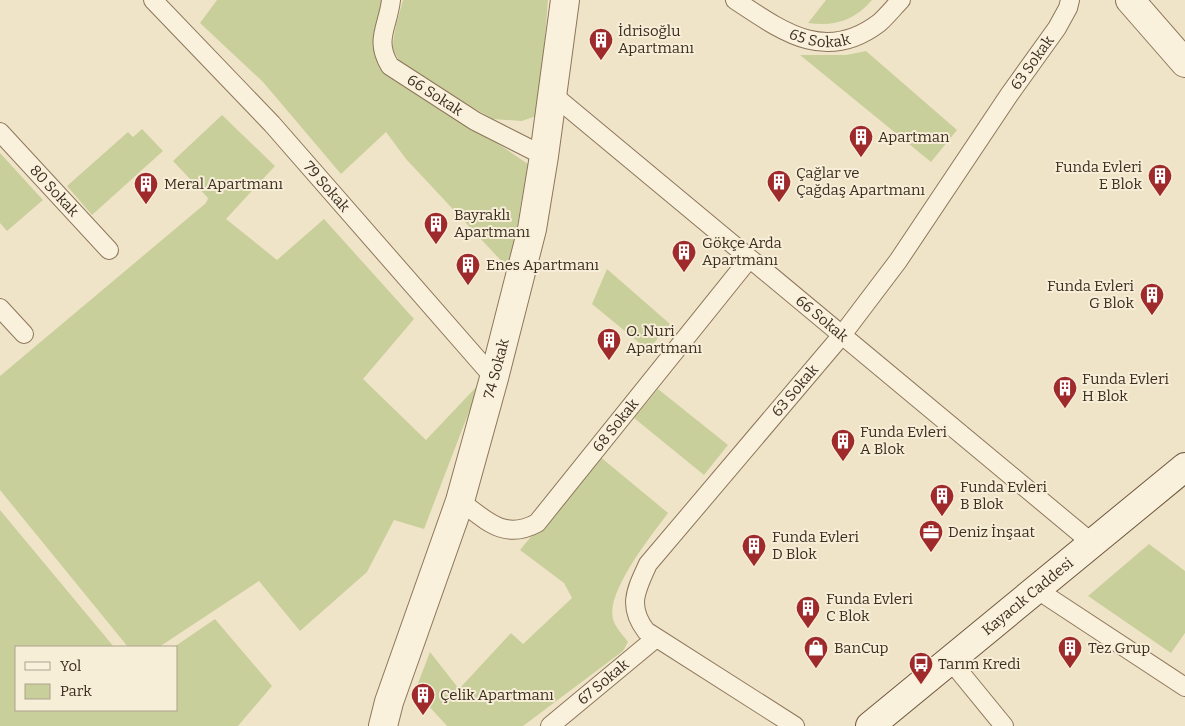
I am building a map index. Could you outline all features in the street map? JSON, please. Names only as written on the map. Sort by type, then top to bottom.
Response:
[{"type":"street","name":"74 Sokak","points":[[383,726],[389,702],[460,501],[532,229],[565,0]]},
{"type":"street","points":[[1130,0],[1185,63]]},
{"type":"street","name":"Kayacık Caddesi","points":[[870,726],[1185,467]]},
{"type":"lane","name":"79 Sokak","points":[[153,0],[272,124],[494,378]]},
{"type":"lane","name":"66 Sokak","points":[[391,0],[390,14],[381,42],[384,56],[390,66],[475,121],[544,156]]},
{"type":"lane","name":"65 Sokak","points":[[735,0],[774,26],[793,36],[822,42],[845,40],[870,29],[881,21],[901,0]]},
{"type":"lane","name":"63 Sokak","points":[[795,726],[646,631],[639,622],[635,612],[635,593],[648,564],[842,335],[898,261],[1008,95],[1057,28],[1068,8],[1070,0]]},
{"type":"lane","name":"66 Sokak","points":[[552,94],[1092,543]]},
{"type":"lane","name":"80 Sokak","points":[[0,132],[109,250]]},
{"type":"lane","name":"68 Sokak","points":[[460,501],[494,525],[503,529],[519,530],[537,523],[749,259]]},
{"type":"lane","points":[[0,308],[24,334]]},
{"type":"lane","points":[[1036,588],[1185,687]]},
{"type":"lane","name":"67 Sokak","points":[[550,726],[656,638]]},
{"type":"lane","points":[[950,660],[1004,726]]},
{"type":"green space","points":[[217,0],[386,0],[389,70],[528,164],[515,238],[507,267],[406,159],[386,132],[341,174],[263,82],[200,23]]},
{"type":"green space","points":[[403,0],[548,0],[539,115],[522,121],[493,119],[416,75],[400,62],[392,48]]},
{"type":"green space","points":[[826,0],[872,0],[859,13],[844,21],[827,24],[808,23]]},
{"type":"green space","points":[[866,51],[957,130],[931,162],[800,55],[846,55]]},
{"type":"green space","points":[[222,115],[275,166],[226,219],[277,260],[324,219],[414,319],[363,379],[426,440],[480,383],[424,529],[394,520],[367,572],[300,631],[259,581],[161,646],[127,646],[0,490],[0,376],[206,203],[208,198],[173,161]]},
{"type":"green space","points":[[142,129],[163,151],[92,215],[67,186],[128,132],[133,137]]},
{"type":"green space","points":[[0,153],[43,200],[7,231],[0,223]]},
{"type":"green space","points":[[607,269],[670,324],[648,350],[592,304]]},
{"type":"green space","points":[[658,389],[728,445],[704,475],[634,418]]},
{"type":"green space","points":[[598,455],[668,513],[632,564],[616,594],[613,619],[617,628],[628,642],[623,651],[523,726],[447,726],[415,691],[430,652],[459,689],[511,633],[523,644],[572,598],[564,583],[520,550]]},
{"type":"green space","points":[[0,510],[113,646],[15,646],[15,711],[178,711],[178,646],[175,646],[215,619],[272,686],[238,726],[0,726]]},
{"type":"green space","points":[[1149,544],[1185,571],[1185,633],[1171,653],[1088,596]]},
{"type":"place","name":"İdrisoğlu Apartmanı","points":[[601,61]]},
{"type":"place","name":"Apartman","points":[[861,158]]},
{"type":"place","name":"Funda Evleri E Blok","points":[[1160,197]]},
{"type":"place","name":"Çağlar ve Çağdaş Apartmanı","points":[[779,203]]},
{"type":"place","name":"Meral Apartmanı","points":[[146,205]]},
{"type":"place","name":"Bayraklı Apartmanı","points":[[436,245]]},
{"type":"place","name":"Gökçe Arda Apartmanı","points":[[684,273]]},
{"type":"place","name":"Enes Apartmanı","points":[[468,286]]},
{"type":"place","name":"Funda Evleri G Blok","points":[[1152,316]]},
{"type":"place","name":"O. Nuri Apartmanı","points":[[609,361]]},
{"type":"place","name":"Funda Evleri H Blok","points":[[1065,409]]},
{"type":"place","name":"Funda Evleri A Blok","points":[[843,462]]},
{"type":"place","name":"Funda Evleri B Blok","points":[[942,517]]},
{"type":"place","name":"Deniz İnşaat","points":[[931,553]]},
{"type":"place","name":"Funda Evleri D Blok","points":[[754,567]]},
{"type":"place","name":"Funda Evleri C Blok","points":[[808,629]]},
{"type":"place","name":"BanCup","points":[[816,669]]},
{"type":"place","name":"Tez Grup","points":[[1070,669]]},
{"type":"place","name":"Tarım Kredi","points":[[921,685]]},
{"type":"place","name":"Çelik Apartmanı","points":[[423,716]]}]
